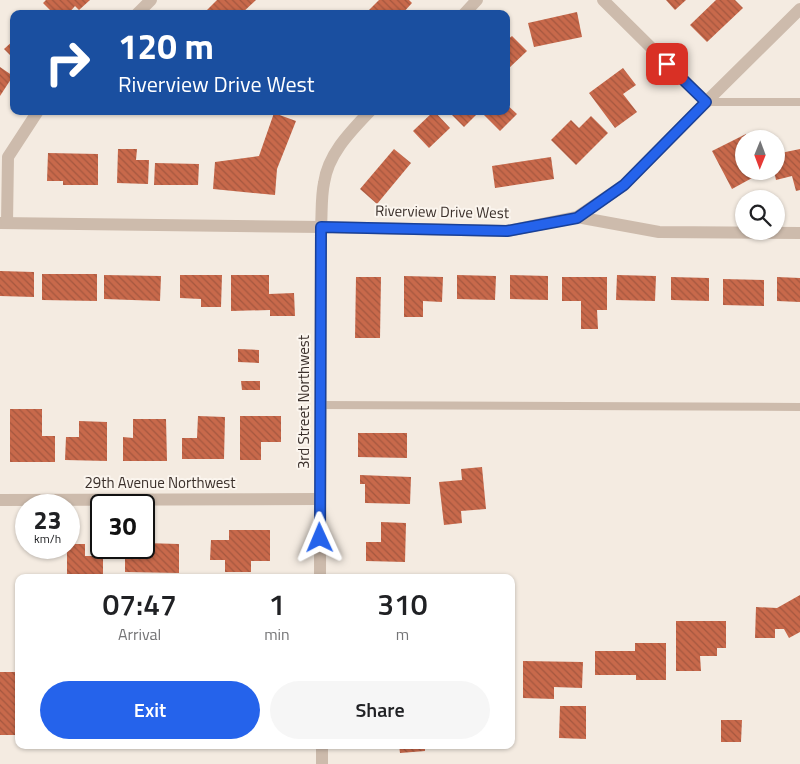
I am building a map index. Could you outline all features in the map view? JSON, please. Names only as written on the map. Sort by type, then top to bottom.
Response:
[{"type":"street","points":[[141,10],[151,0]]},
{"type":"street","points":[[468,10],[477,0]]},
{"type":"street","points":[[603,0],[706,102]]},
{"type":"street","name":"Riverview Drive West","points":[[4,223],[507,231],[577,218],[624,185],[800,9]]},
{"type":"street","points":[[4,223],[8,157],[35,115]]},
{"type":"street","name":"3rd Street Northwest","points":[[320,574],[321,227],[324,182],[331,161],[345,137],[366,115]]},
{"type":"street","points":[[577,218],[659,232],[800,233]]},
{"type":"street","name":"29th Avenue Northwest","points":[[0,500],[319,499]]},
{"type":"street","points":[[322,749],[322,764]]},
{"type":"lane","points":[[706,102],[800,102]]},
{"type":"lane","points":[[320,405],[800,407]]},
{"type":"building","points":[[46,0],[90,0],[79,10],[75,6],[72,10],[50,10],[43,3]]},
{"type":"building","points":[[217,0],[256,0],[245,10],[207,10]]},
{"type":"building","points":[[379,0],[409,0],[412,3],[406,10],[369,10]]},
{"type":"building","points":[[666,0],[686,0],[675,10]]},
{"type":"building","points":[[716,0],[735,0],[743,8],[707,42],[690,25]]},
{"type":"building","points":[[577,12],[582,37],[534,47],[528,23]]},
{"type":"building","points":[[512,36],[527,51],[510,67],[510,38]]},
{"type":"building","points":[[10,44],[10,55],[4,49]]},
{"type":"building","points":[[0,67],[10,74],[10,81],[0,96]]},
{"type":"building","points":[[623,68],[636,85],[623,94],[637,112],[615,128],[589,93]]},
{"type":"building","points":[[510,108],[517,114],[500,131],[484,115],[510,115]]},
{"type":"building","points":[[273,115],[280,115],[296,121],[277,169],[275,195],[213,189],[215,162],[259,156]]},
{"type":"building","points":[[430,115],[438,115],[450,128],[429,148],[413,131]]},
{"type":"building","points":[[452,115],[476,115],[464,127]]},
{"type":"building","points":[[591,116],[608,133],[576,165],[551,140],[571,120],[579,128]]},
{"type":"building","points":[[735,140],[735,180],[748,180],[732,189],[712,151]]},
{"type":"building","points":[[118,149],[137,149],[136,160],[149,160],[148,184],[117,183]]},
{"type":"building","points":[[394,149],[411,163],[377,204],[360,189]]},
{"type":"building","points":[[800,149],[800,190],[796,191],[792,176],[785,178],[785,152]]},
{"type":"building","points":[[48,153],[98,154],[98,185],[63,185],[63,181],[47,181]]},
{"type":"building","points":[[551,157],[554,179],[495,188],[492,166]]},
{"type":"building","points":[[155,163],[199,164],[198,185],[154,185]]},
{"type":"building","points":[[0,271],[34,272],[34,297],[0,296]]},
{"type":"building","points":[[42,274],[97,274],[97,301],[42,300]]},
{"type":"building","points":[[104,275],[161,276],[160,301],[104,299]]},
{"type":"building","points":[[180,275],[222,275],[221,307],[201,307],[201,299],[180,298]]},
{"type":"building","points":[[231,275],[269,275],[269,294],[294,293],[295,316],[270,316],[270,310],[231,311]]},
{"type":"building","points":[[457,275],[496,276],[495,300],[457,299]]},
{"type":"building","points":[[510,275],[548,276],[548,300],[510,299]]},
{"type":"building","points":[[617,275],[656,276],[655,301],[616,300]]},
{"type":"building","points":[[404,276],[443,277],[442,302],[423,301],[423,317],[404,317]]},
{"type":"building","points":[[356,277],[381,277],[380,338],[355,338]]},
{"type":"building","points":[[562,277],[607,277],[607,310],[597,310],[598,329],[581,329],[581,301],[562,301]]},
{"type":"building","points":[[671,277],[709,278],[709,301],[671,300]]},
{"type":"building","points":[[777,277],[800,278],[800,302],[777,301]]},
{"type":"building","points":[[723,279],[764,280],[764,306],[723,305]]},
{"type":"building","points":[[238,349],[259,350],[259,363],[238,362]]},
{"type":"building","points":[[241,381],[260,381],[260,390],[242,390]]},
{"type":"building","points":[[10,409],[42,409],[42,436],[55,436],[55,462],[10,462]]},
{"type":"building","points":[[198,416],[225,417],[224,459],[182,459],[182,438],[197,438]]},
{"type":"building","points":[[240,416],[281,416],[281,442],[261,442],[261,460],[240,460]]},
{"type":"building","points":[[133,419],[166,419],[167,461],[123,461],[123,437],[133,438]]},
{"type":"building","points":[[79,421],[107,422],[107,461],[65,460],[66,437],[79,437]]},
{"type":"building","points":[[358,433],[407,433],[407,458],[358,457]]},
{"type":"building","points":[[482,467],[486,509],[461,511],[462,523],[444,525],[439,482],[462,480],[461,469]]},
{"type":"building","points":[[360,475],[411,477],[410,504],[365,503],[365,484],[360,484]]},
{"type":"building","points":[[381,522],[406,523],[405,562],[366,561],[366,542],[381,542]]},
{"type":"building","points":[[229,530],[270,530],[270,561],[251,561],[251,572],[225,572],[225,560],[210,560],[211,540],[229,540]]},
{"type":"building","points":[[155,543],[179,544],[179,573],[125,572],[125,559],[155,559]]},
{"type":"building","points":[[80,544],[85,544],[85,556],[90,556],[90,559],[103,559],[103,574],[67,574],[67,559],[80,559]]},
{"type":"building","points":[[800,595],[800,632],[789,638],[784,629],[775,629],[775,638],[755,638],[756,607],[777,608]]},
{"type":"building","points":[[676,621],[726,621],[726,648],[717,648],[717,656],[700,656],[701,671],[676,671]]},
{"type":"building","points":[[635,643],[666,643],[666,680],[636,680],[636,675],[595,675],[595,651],[635,651]]},
{"type":"building","points":[[523,661],[583,662],[582,688],[554,687],[554,699],[523,698]]},
{"type":"building","points":[[0,672],[15,672],[15,735],[0,735]]},
{"type":"building","points":[[560,706],[586,706],[586,739],[559,738]]},
{"type":"building","points":[[721,720],[742,720],[741,742],[721,742]]},
{"type":"building","points":[[400,749],[425,749],[425,751],[400,753]]},
{"type":"route","points":[[320,538],[321,227],[507,231],[577,218],[624,185],[706,102],[667,64]]}]
